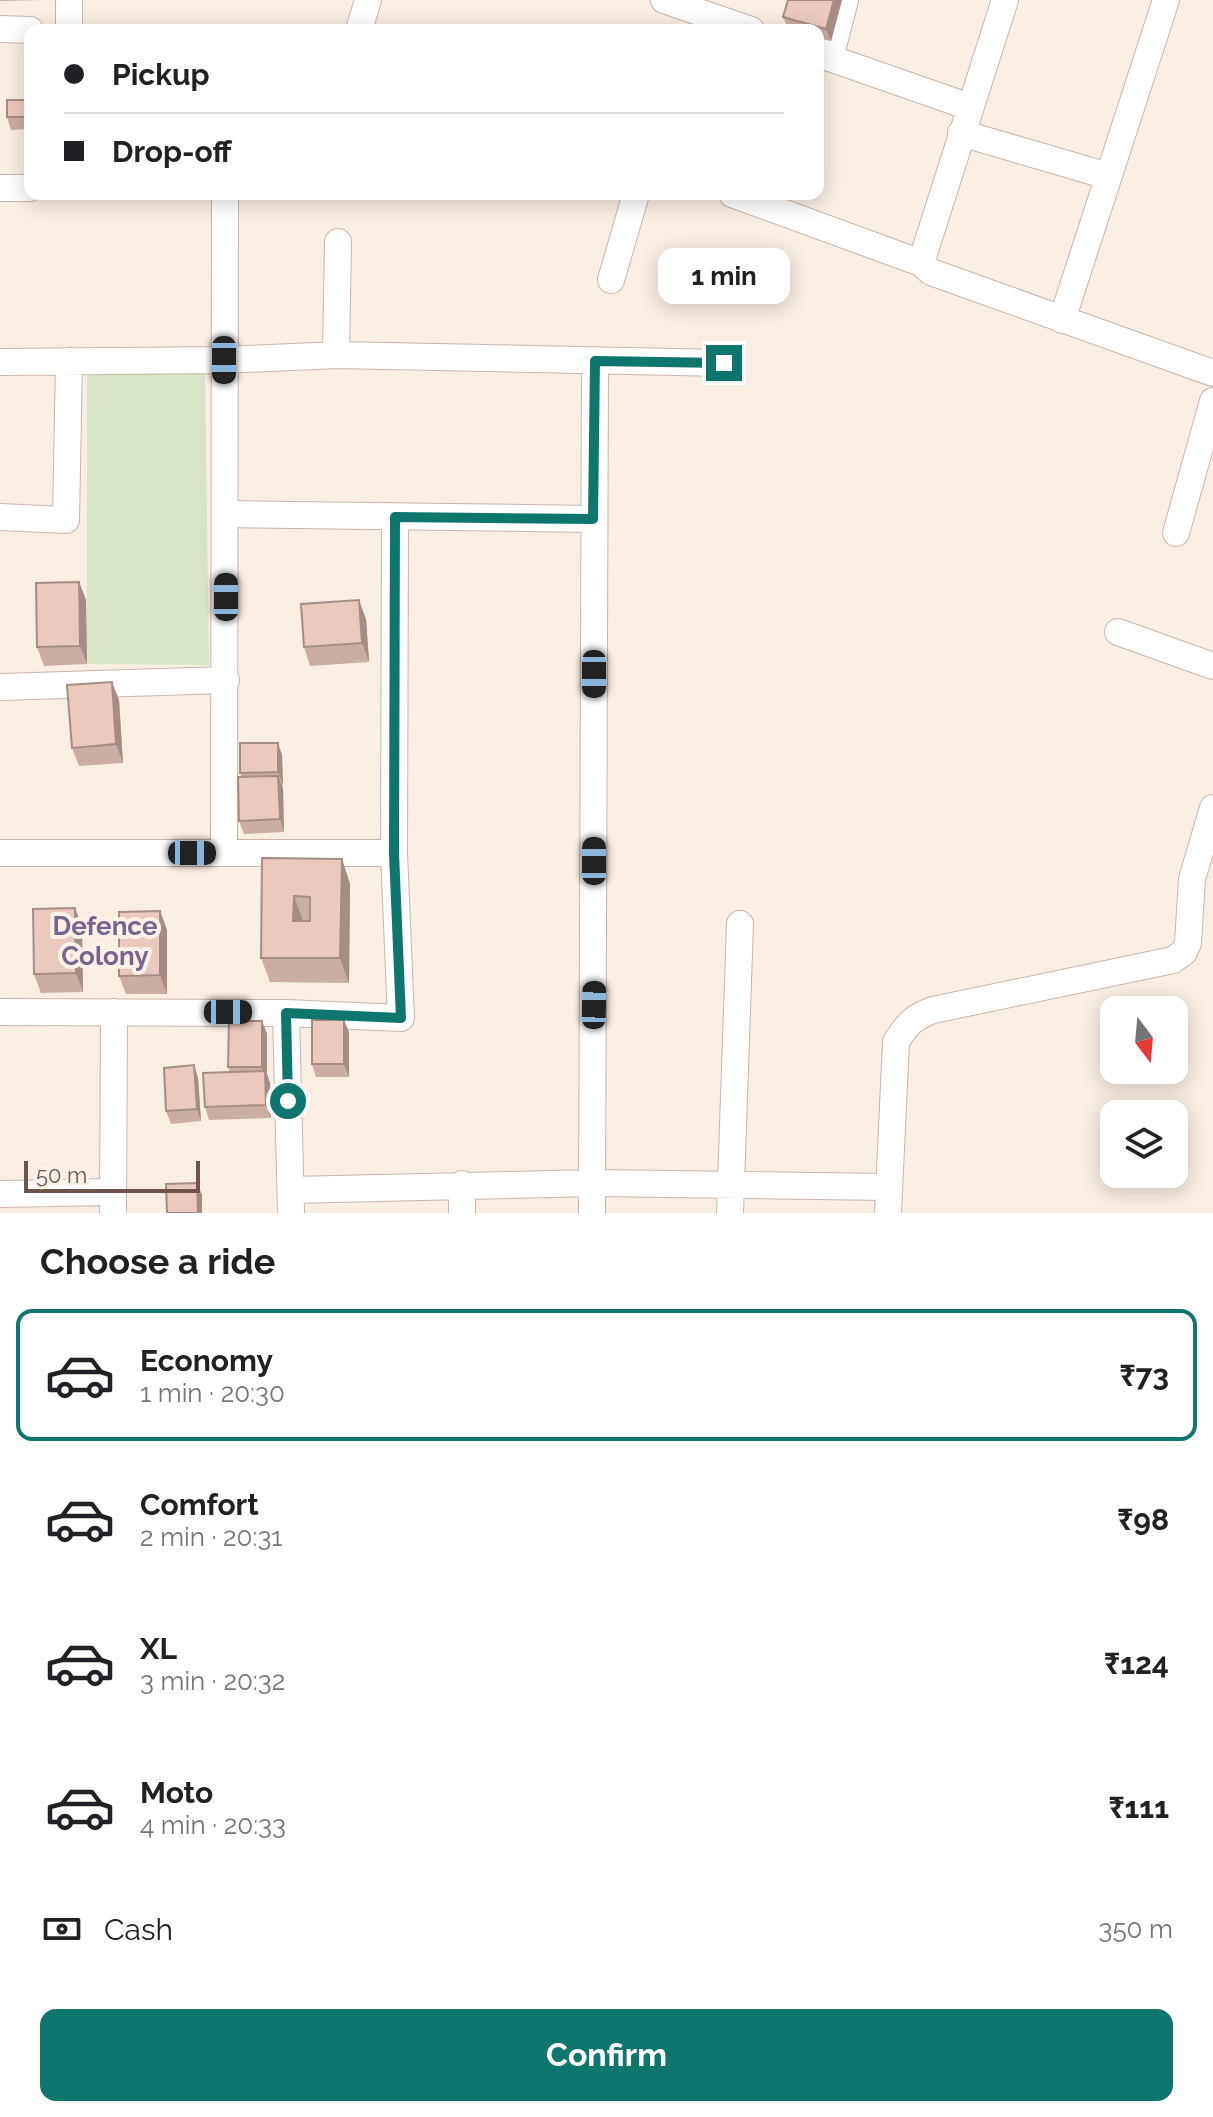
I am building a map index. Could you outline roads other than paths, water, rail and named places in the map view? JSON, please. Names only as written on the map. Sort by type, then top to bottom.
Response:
[{"type":"street","points":[[69,0],[69,24]]},
{"type":"street","points":[[361,24],[368,0]]},
{"type":"street","points":[[845,0],[824,56],[970,107]]},
{"type":"street","points":[[921,263],[1005,0]]},
{"type":"street","points":[[1062,320],[1166,0]]},
{"type":"street","points":[[677,9],[730,24]]},
{"type":"street","points":[[0,29],[24,30]]},
{"type":"street","points":[[961,133],[1108,176]]},
{"type":"street","points":[[0,188],[24,188]]},
{"type":"street","points":[[224,853],[225,200]]},
{"type":"street","points":[[611,280],[634,200]]},
{"type":"street","points":[[748,200],[921,263],[931,272],[1213,373]]},
{"type":"street","points":[[336,355],[338,242]]},
{"type":"street","points":[[0,362],[224,360],[336,355],[724,363]]},
{"type":"street","points":[[0,517],[66,520],[69,361]]},
{"type":"street","points":[[592,1213],[595,361]]},
{"type":"street","points":[[1176,533],[1213,401]]},
{"type":"street","points":[[226,514],[593,519]]},
{"type":"street","points":[[0,1012],[286,1013],[401,1018],[394,853],[395,517]]},
{"type":"street","points":[[1118,632],[1213,666]]},
{"type":"street","points":[[0,687],[226,680]]},
{"type":"street","points":[[286,1013],[291,1201],[462,1184],[593,1183],[730,1183],[888,1200],[896,1042],[905,1027],[913,1018],[933,1010],[1173,960],[1184,952],[1188,943],[1192,879],[1213,808]]},
{"type":"street","points":[[0,853],[394,853]]},
{"type":"street","points":[[730,1213],[740,924]]},
{"type":"street","points":[[0,1194],[113,1202],[114,1012]]},
{"type":"street","points":[[462,1184],[462,1213]]},
{"type":"district","name":"Defence Colony","points":[[105,941]]}]
